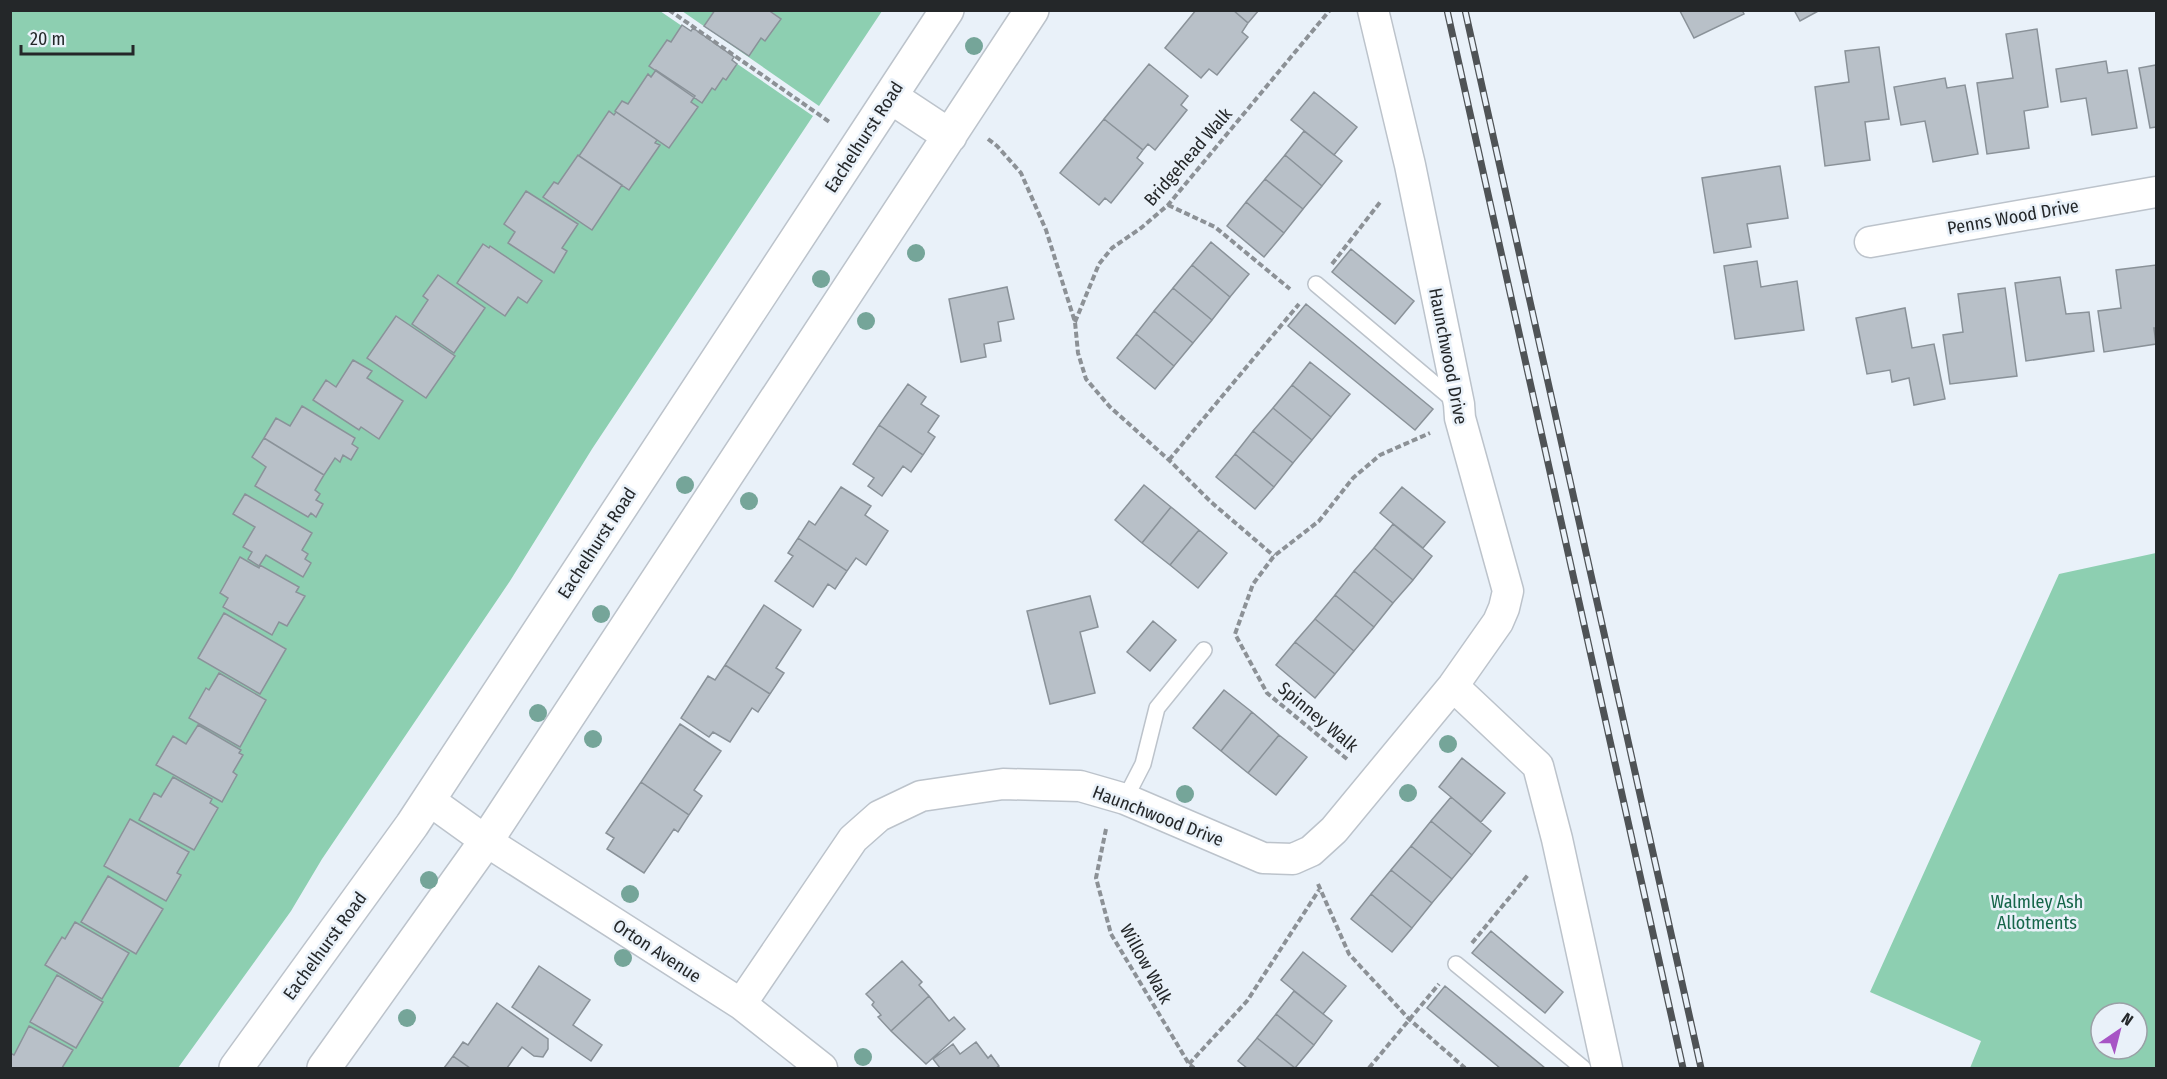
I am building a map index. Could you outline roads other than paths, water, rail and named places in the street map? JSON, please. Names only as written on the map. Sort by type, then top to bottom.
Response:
[{"type":"main road","name":"Eachelhurst Road","points":[[236,1068],[429,800],[947,10]]},
{"type":"main road","points":[[324,1068],[486,841],[1032,10]]},
{"type":"main road","points":[[891,97],[955,128]]},
{"type":"street","name":"Haunchwood Drive","points":[[741,1004],[853,839],[879,816],[921,796],[1003,784],[1080,786],[1125,799],[1263,858],[1293,859],[1311,851],[1334,830],[1453,686],[1498,622],[1508,591],[1459,411],[1410,165],[1373,10]]},
{"type":"street","name":"Penns Wood Drive","points":[[1870,242],[2157,192]]},
{"type":"street","points":[[1453,686],[1538,766],[1557,839],[1607,1068]]},
{"type":"street","name":"Orton Avenue","points":[[429,800],[486,841],[741,1004],[822,1068]]},
{"type":"lane","points":[[1316,284],[1459,411]]},
{"type":"lane","points":[[1125,799],[1143,764],[1157,708],[1204,650]]},
{"type":"lane","points":[[1456,964],[1583,1068]]},
{"type":"railway","points":[[1447,10],[1683,1068]]},
{"type":"railway","points":[[1465,10],[1701,1068]]},
{"type":"park label","name":"Walmley Ash Allotments","points":[[2037,912]]}]
